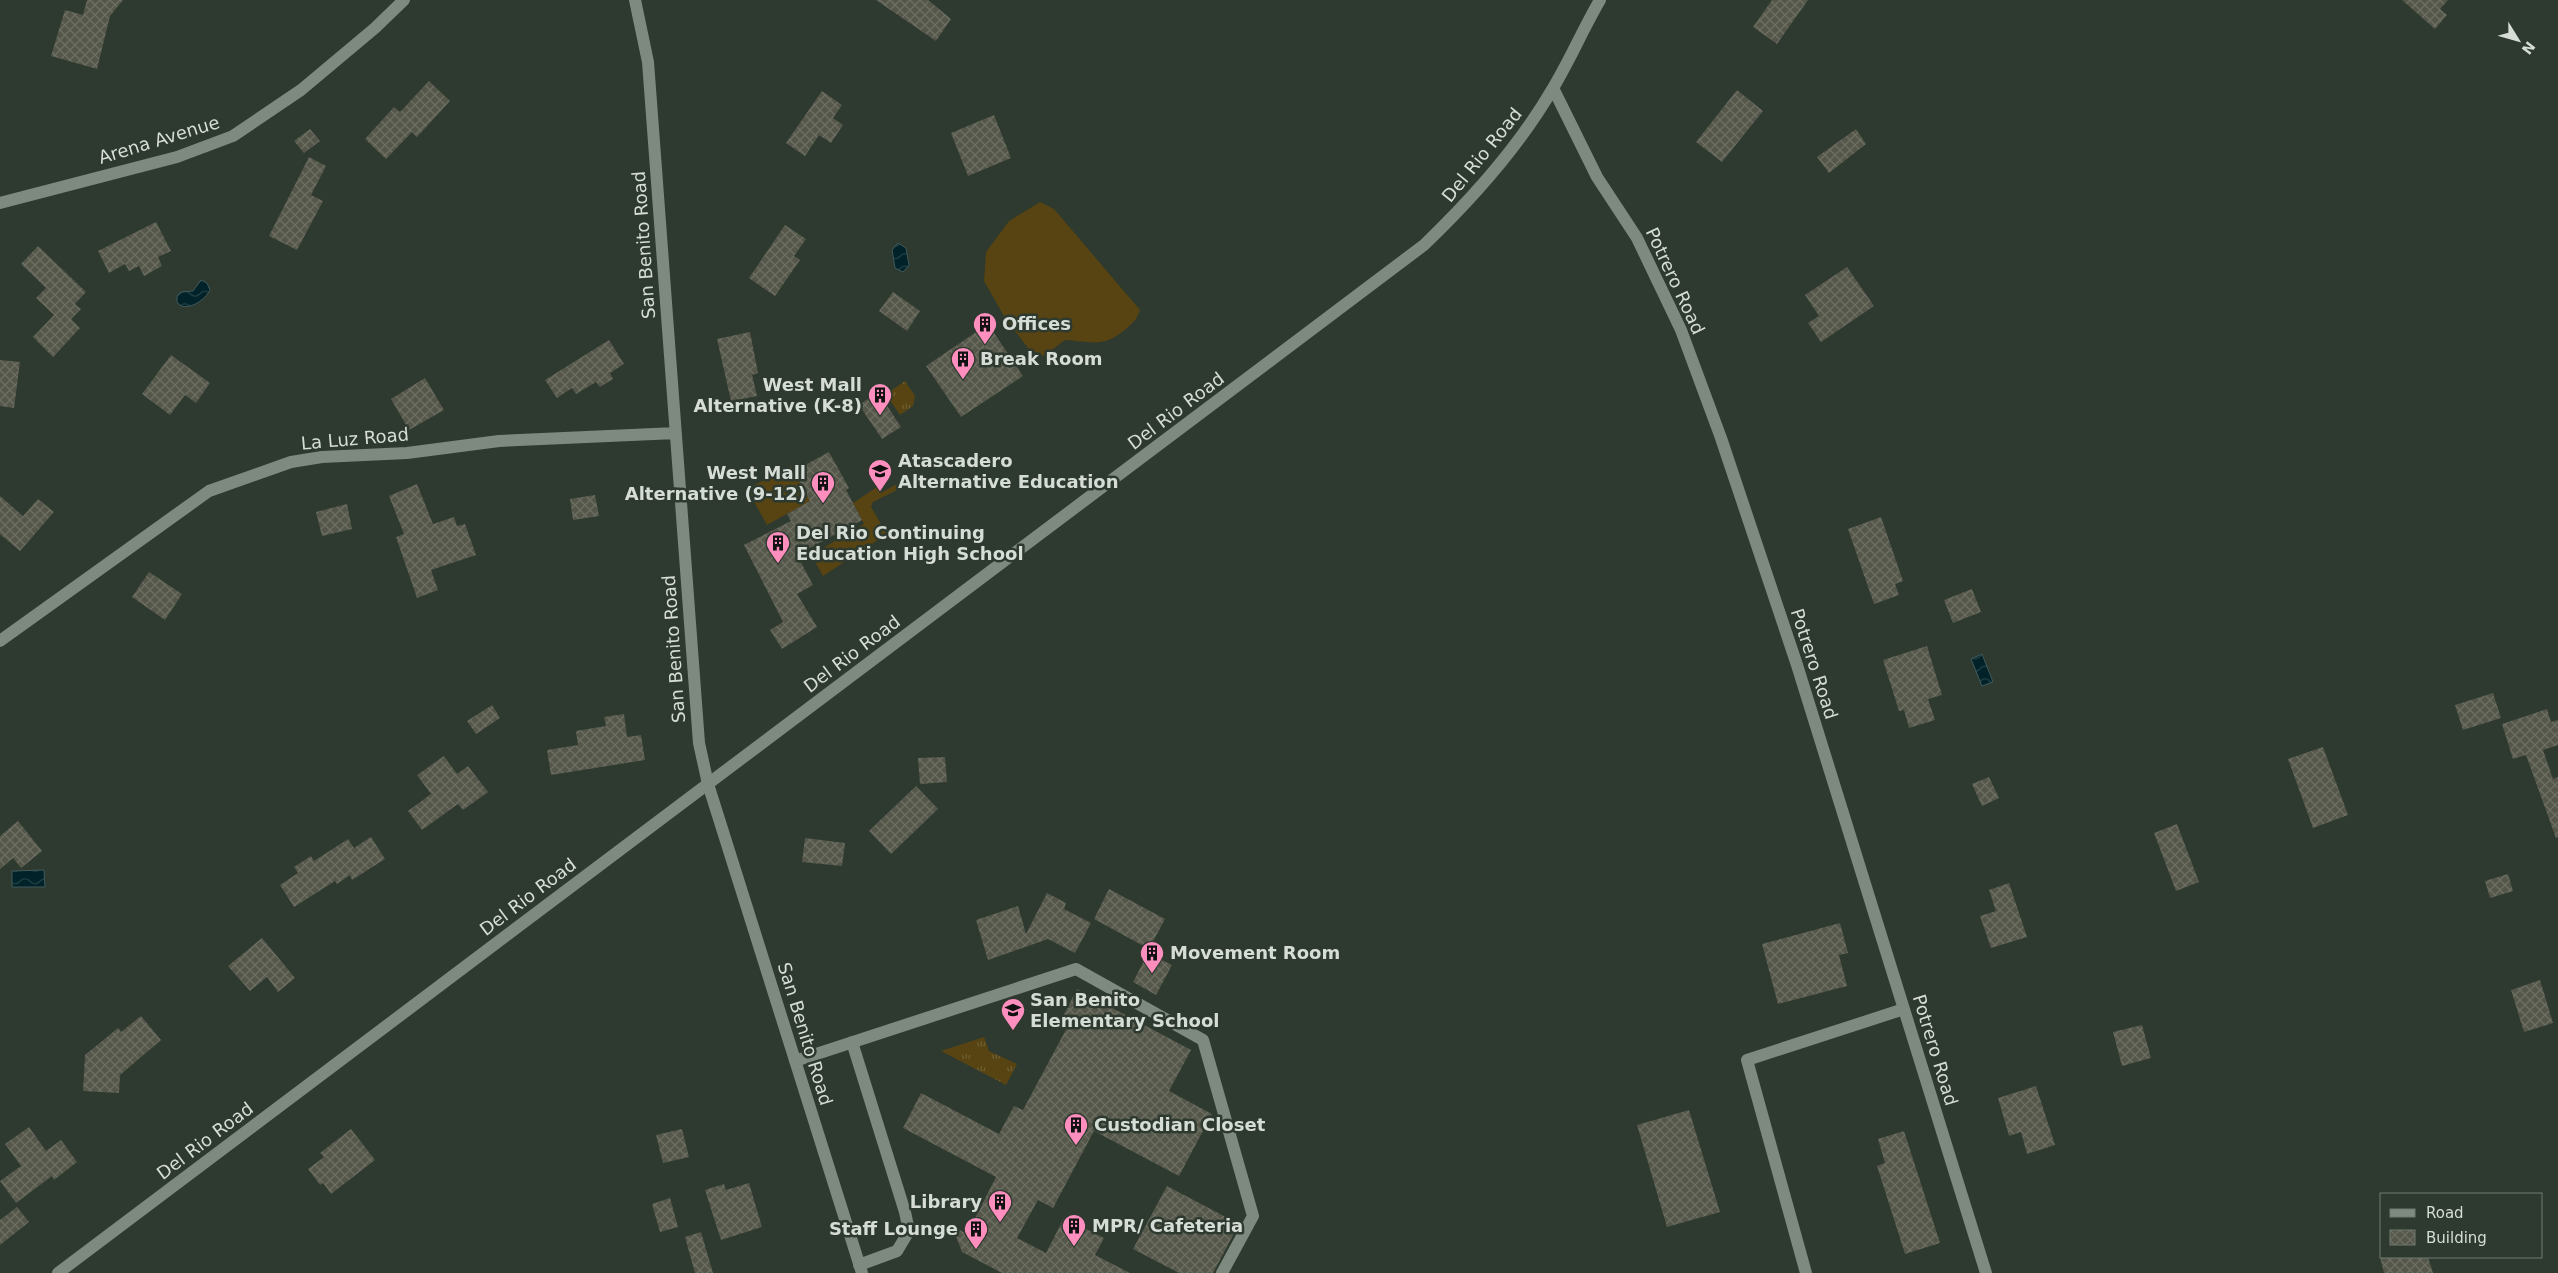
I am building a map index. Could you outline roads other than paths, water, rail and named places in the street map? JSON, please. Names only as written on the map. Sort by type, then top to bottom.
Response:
[{"type":"street","name":"Arena Avenue","points":[[0,203],[177,157],[233,136],[301,90],[375,28],[404,0]]},
{"type":"street","name":"San Benito Road","points":[[635,0],[648,62],[699,744],[708,784],[861,1269]]},
{"type":"street","name":"Del Rio Road","points":[[58,1273],[1424,245],[1466,206],[1517,142],[1553,88],[1600,0]]},
{"type":"street","name":"Potrero Road","points":[[1553,88],[1597,177],[1637,238],[1681,330],[1721,438],[1797,665],[1986,1273]]},
{"type":"street","name":"La Luz Road","points":[[0,641],[209,491],[291,462],[322,458],[407,453],[499,441],[676,433]]},
{"type":"street","points":[[795,1061],[1076,969],[1203,1040],[1253,1216],[1222,1273]]},
{"type":"street","points":[[1806,1273],[1747,1060],[1904,1009]]},
{"type":"street","points":[[852,1042],[905,1212],[909,1231],[897,1251],[861,1269]]},
{"type":"water","points":[[898,243],[906,248],[909,265],[903,272],[895,268],[892,250]]},
{"type":"water","points":[[201,280],[207,283],[210,290],[208,294],[193,305],[181,306],[177,302],[177,296],[181,292],[193,291]]},
{"type":"water","points":[[1982,654],[1993,682],[1982,686],[1971,659]]},
{"type":"water","points":[[44,870],[45,887],[12,887],[12,871]]},
{"type":"place","name":"Offices","points":[[985,345]]},
{"type":"place","name":"Break Room","points":[[963,380]]},
{"type":"place","name":"West Mall Alternative (K-8)","points":[[880,416]]},
{"type":"place","name":"Atascadero Alternative Education","points":[[880,492]]},
{"type":"place","name":"West Mall Alternative (9-12)","points":[[823,504]]},
{"type":"place","name":"Del Rio Continuing Education High School","points":[[778,564]]},
{"type":"place","name":"Movement Room","points":[[1152,974]]},
{"type":"place","name":"San Benito Elementary School","points":[[1013,1031]]},
{"type":"place","name":"Custodian Closet","points":[[1076,1146]]},
{"type":"place","name":"Library","points":[[1000,1223]]},
{"type":"place","name":"MPR/ Cafeteria","points":[[1074,1247]]},
{"type":"place","name":"Staff Lounge","points":[[976,1250]]}]
